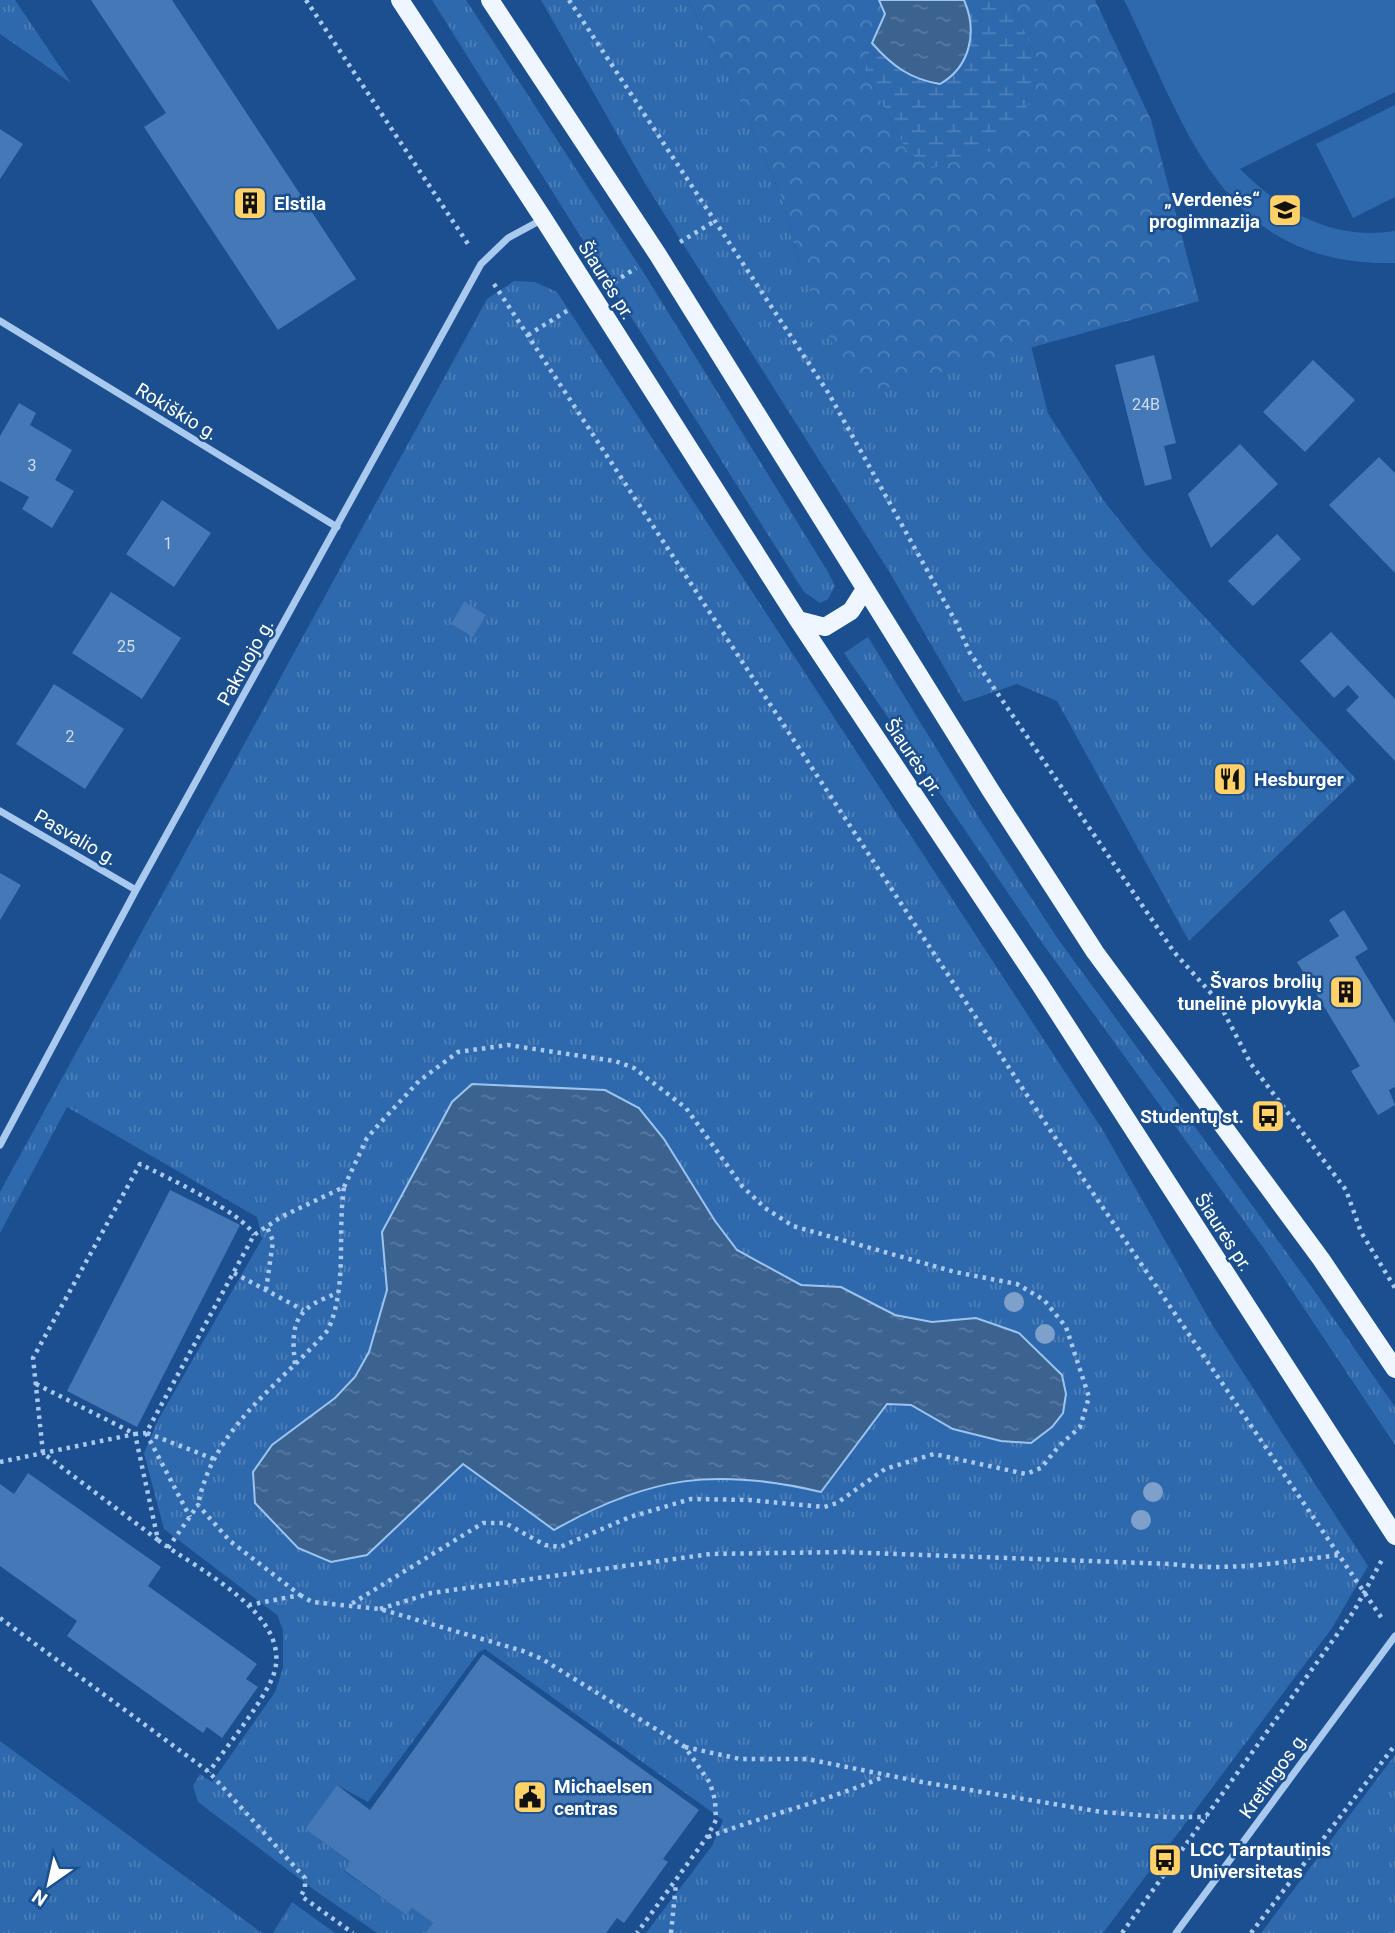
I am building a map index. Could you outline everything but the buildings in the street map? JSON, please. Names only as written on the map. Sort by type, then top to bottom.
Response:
[{"type":"main road","name":"Šiaurės pr.","points":[[400,0],[543,218],[798,620],[1039,983],[1392,1541]]},
{"type":"main road","points":[[490,0],[657,255],[1095,952],[1321,1259],[1395,1369]]},
{"type":"main road","points":[[798,620],[825,627],[851,611],[865,589]]},
{"type":"street","name":"Pakruojo g.","points":[[0,1145],[136,890],[481,264],[508,238],[543,218]]},
{"type":"street","name":"Rokiškio g.","points":[[0,321],[338,527]]},
{"type":"street","name":"Pasvalio g.","points":[[0,811],[136,890]]},
{"type":"street","name":"Kretingos g.","points":[[1176,1933],[1394,1637]]},
{"type":"path","points":[[306,0],[1042,1118],[1394,1637]]},
{"type":"path","points":[[569,0],[830,394],[957,624],[970,653],[1017,717],[1109,860],[1174,952],[1218,1001],[1251,1064],[1346,1190],[1361,1232],[1395,1287]]},
{"type":"path","points":[[528,335],[715,221]]},
{"type":"path","points":[[168,1548],[198,1506],[202,1484],[225,1437],[247,1411],[328,1330],[336,1312],[342,1271],[339,1231],[344,1187],[367,1138],[419,1081],[458,1052],[508,1045],[615,1061],[634,1068],[686,1108],[742,1186],[765,1208],[793,1226],[955,1272],[1017,1284],[1044,1300],[1066,1327],[1089,1397],[1080,1427],[1041,1468],[1026,1474],[934,1454],[885,1469],[837,1503],[824,1507],[750,1500],[691,1499],[630,1517],[560,1547],[545,1545],[505,1523],[483,1523],[348,1606]]},
{"type":"path","points":[[209,1772],[274,1673],[272,1635],[263,1618],[249,1605],[168,1548],[43,1453],[33,1358],[140,1164],[212,1202],[250,1227],[254,1235]]},
{"type":"path","points":[[146,1433],[254,1235],[344,1187]]},
{"type":"path","points":[[266,1290],[273,1241],[267,1226]]},
{"type":"path","points":[[234,1273],[303,1310]]},
{"type":"path","points":[[295,1365],[295,1332],[303,1310],[309,1304],[338,1293]]},
{"type":"path","points":[[36,1384],[135,1434]]},
{"type":"path","points":[[146,1433],[190,1517]]},
{"type":"path","points":[[0,1462],[146,1433],[214,1459]]},
{"type":"path","points":[[135,1434],[158,1540]]},
{"type":"path","points":[[198,1506],[230,1541],[312,1602],[380,1609],[542,1659],[684,1747],[740,1759],[807,1759],[1102,1812],[1207,1817]]},
{"type":"path","points":[[1122,1933],[1354,1611],[1392,1541]]},
{"type":"path","points":[[380,1609],[431,1593],[710,1553],[843,1552],[1172,1564],[1206,1569],[1258,1566],[1339,1555]]},
{"type":"path","points":[[249,1605],[300,1595]]},
{"type":"path","points":[[0,1618],[209,1772],[305,1878],[301,1896],[353,1933]]},
{"type":"path","points":[[1251,1933],[1395,1745]]},
{"type":"path","points":[[637,1933],[676,1883],[716,1820],[715,1800],[710,1783],[684,1747]]},
{"type":"path","points":[[707,1838],[768,1814],[852,1791],[886,1775]]},
{"type":"path","points":[[671,1933],[676,1883]]},
{"type":"green space","points":[[0,0],[15,0],[71,83],[0,34]]},
{"type":"green space","points":[[432,0],[466,0],[647,278],[828,572],[835,586],[828,599],[820,603],[804,592]]},
{"type":"green space","points":[[541,0],[688,0],[732,82],[783,202],[800,268],[878,389],[1031,346],[1048,413],[1104,501],[1146,554],[1356,779],[1189,941],[1057,701],[1017,684],[964,702],[890,573],[646,185]]},
{"type":"green space","points":[[688,0],[879,0],[885,14],[872,43],[865,71],[907,151],[1038,61],[1010,0],[1095,0],[1151,120],[1199,301],[878,390],[839,359],[800,268],[783,202],[732,82]]},
{"type":"green space","points":[[964,0],[1010,0],[1038,61],[1035,94],[1010,131],[991,151],[932,168],[907,151],[865,71],[872,43],[888,61],[970,45]]},
{"type":"green space","points":[[1124,0],[1395,0],[1395,92],[1240,169],[1274,198],[1310,220],[1350,232],[1395,231],[1395,263],[1336,258],[1289,242],[1250,216],[1219,182],[1192,141]]},
{"type":"green space","points":[[1395,105],[1395,197],[1353,218],[1316,144]]},
{"type":"green space","points":[[514,281],[535,282],[557,292],[1104,1132],[1213,1326],[1368,1566],[1332,1628],[1103,1933],[646,1933],[712,1846],[723,1820],[485,1649],[479,1652],[368,1802],[337,1785],[305,1829],[351,1862],[344,1871],[406,1915],[412,1908],[433,1923],[425,1933],[377,1933],[317,1892],[198,1802],[193,1786],[200,1774],[212,1782],[275,1692],[283,1668],[283,1630],[277,1615],[164,1529],[144,1453],[158,1420],[262,1239],[257,1217],[67,1107],[0,1233],[0,1192],[487,299]]},
{"type":"green space","points":[[868,637],[979,818],[1058,939],[1311,1286],[1395,1407],[1395,1445],[1265,1250],[1040,940],[844,653]]},
{"type":"green space","points":[[0,1741],[262,1933],[0,1933]]},
{"type":"green space","points":[[1395,1755],[1395,1933],[1261,1933]]},
{"type":"green space","points":[[292,1902],[335,1933],[273,1933]]},
{"type":"water","points":[[879,0],[964,0],[970,24],[968,48],[950,77],[940,84],[920,79],[894,65],[879,51],[872,43],[885,14]]},
{"type":"water","points":[[472,1084],[605,1090],[639,1108],[664,1139],[715,1221],[737,1250],[801,1285],[841,1287],[895,1315],[932,1322],[976,1318],[1019,1333],[1062,1375],[1066,1394],[1063,1413],[1052,1427],[1031,1443],[1001,1441],[953,1429],[911,1405],[887,1404],[821,1492],[748,1480],[684,1481],[621,1498],[554,1530],[463,1464],[367,1555],[331,1562],[298,1548],[255,1503],[253,1472],[272,1445],[335,1398],[355,1377],[369,1352],[387,1290],[382,1232],[452,1102]]},
{"type":"place","name":"Elstila","points":[[250,203]]},
{"type":"place","name":"„Verdenės“ progimnazija","points":[[1285,210]]},
{"type":"place","name":"Hesburger","points":[[1230,779]]},
{"type":"place","name":"Švaros brolių tunelinė plovykla","points":[[1346,992]]},
{"type":"place","name":"Studentų st.","points":[[1268,1116]]},
{"type":"place","name":"Michaelsen centras","points":[[530,1797]]},
{"type":"place","name":"LCC Tarptautinis Universitetas","points":[[1165,1860]]}]
